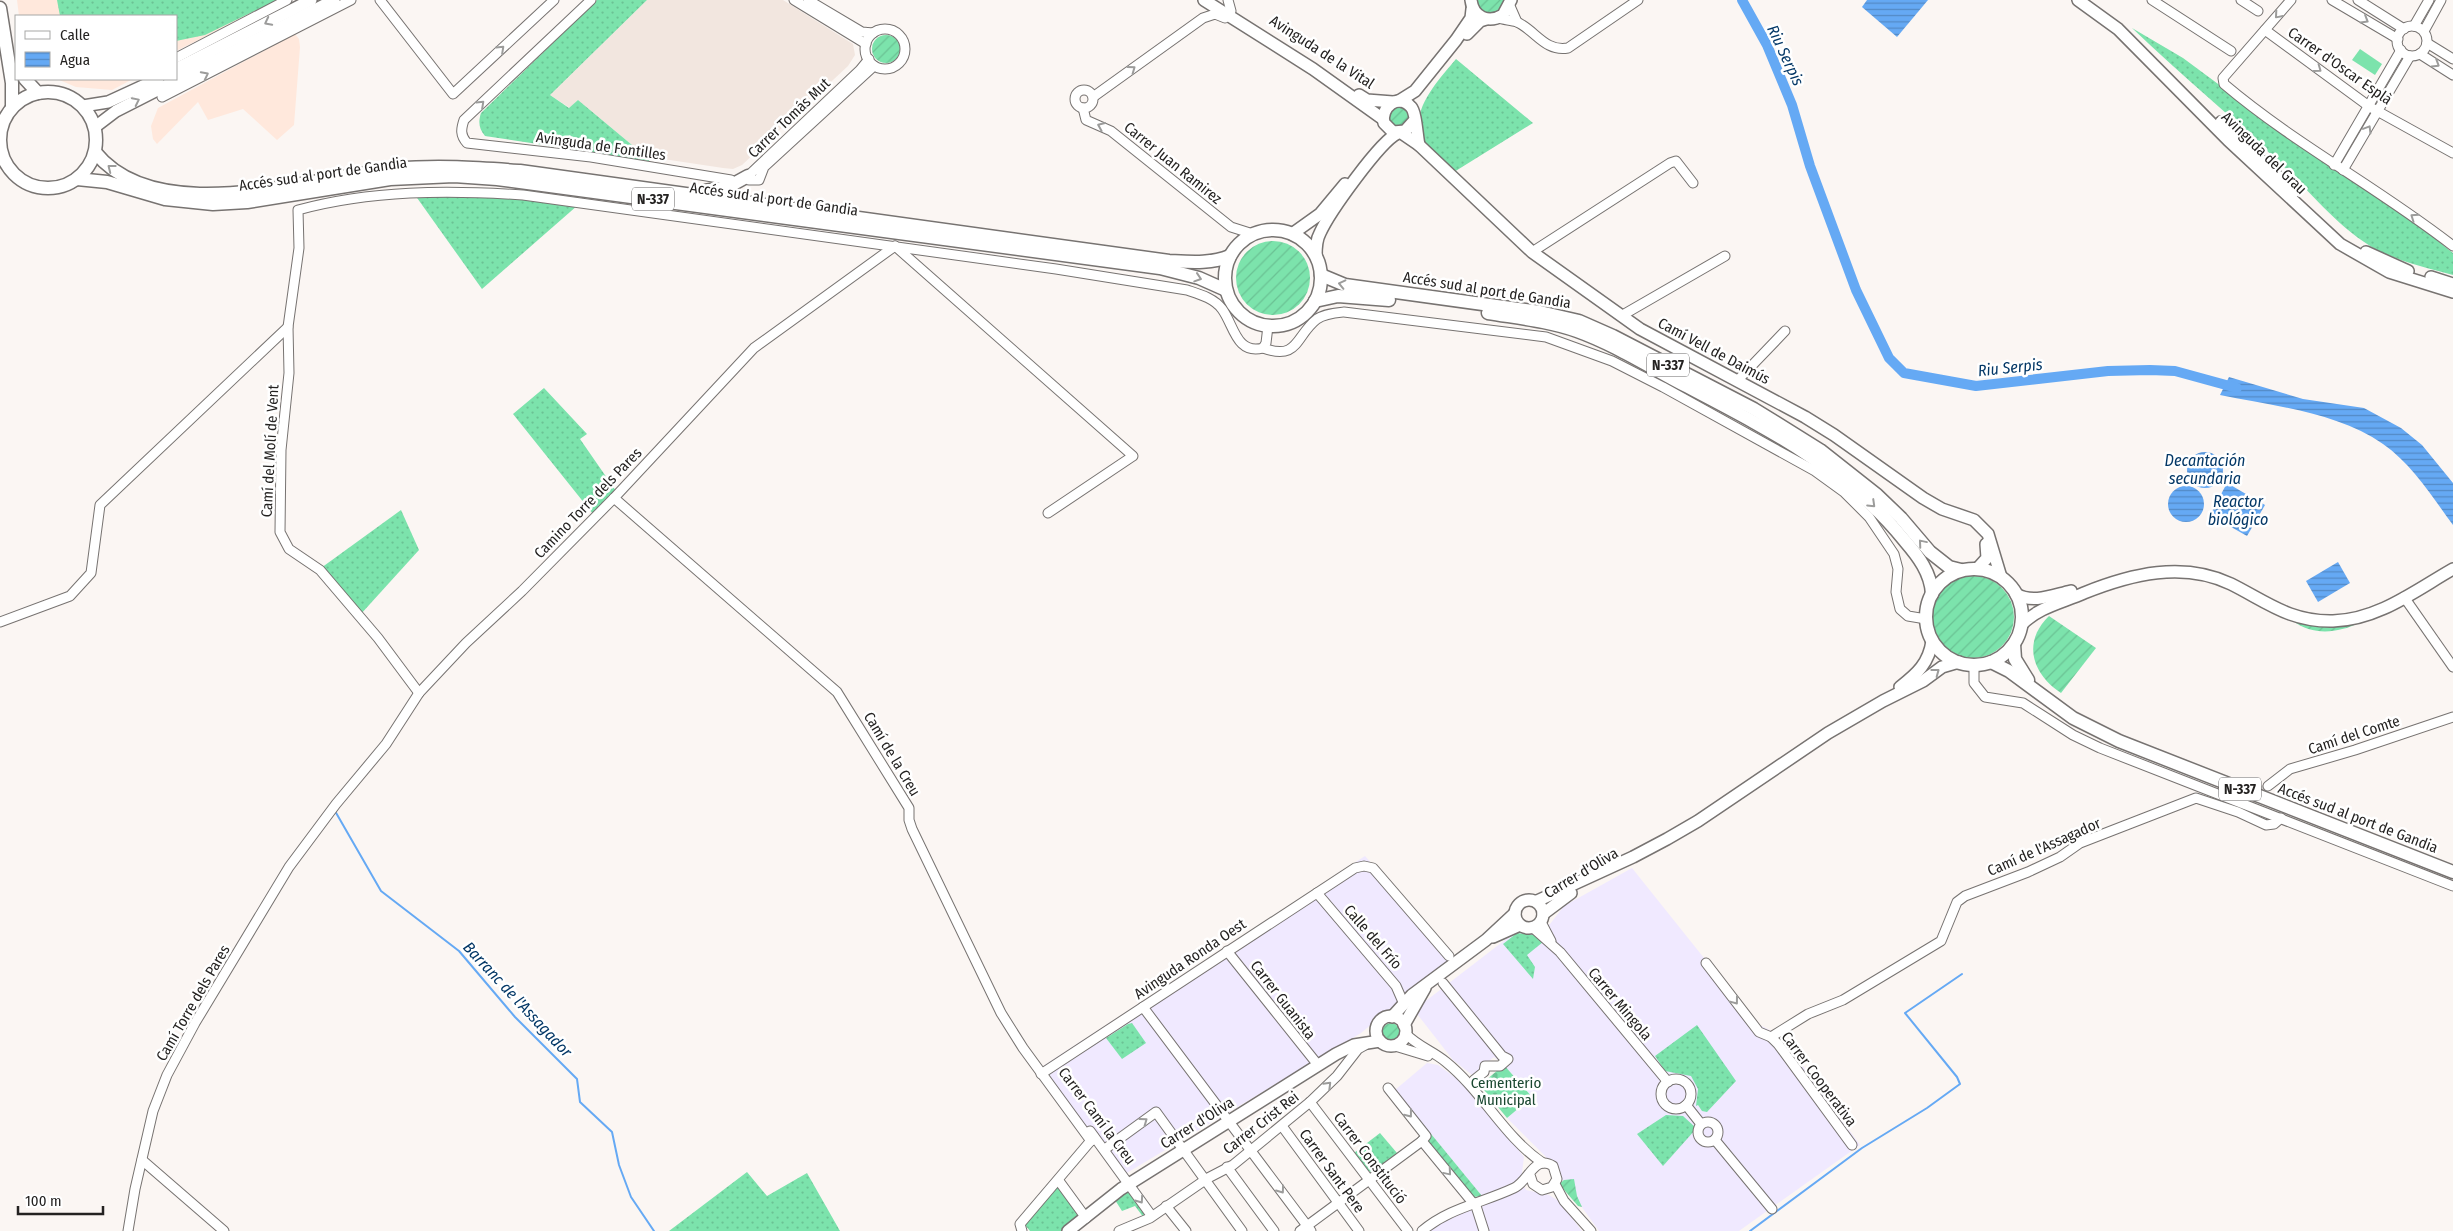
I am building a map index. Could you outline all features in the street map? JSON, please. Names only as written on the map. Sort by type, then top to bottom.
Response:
[{"type":"highway","points":[[4,0],[15,54]]},
{"type":"highway","points":[[0,8],[12,83],[12,108]]},
{"type":"highway","points":[[26,80],[38,92]]},
{"type":"highway","points":[[12,108],[20,100],[38,92],[62,93],[83,106],[95,127],[95,152],[85,171],[77,179]]},
{"type":"highway","name":"Accés sud al port de Gandia","points":[[12,108],[2,126],[0,140],[6,164],[6,173],[32,185],[47,188],[63,186],[77,179],[107,182],[165,199],[213,204],[254,201],[390,179],[454,176],[497,179],[1160,268],[1205,280],[1226,290]]},
{"type":"highway","name":"Accés sud al port de Gandia","points":[[95,152],[105,165],[134,181],[169,190],[207,195],[252,192],[370,172],[419,167],[467,167],[597,182],[1169,261],[1195,263],[1220,260],[1230,256]]},
{"type":"highway","points":[[597,182],[708,191],[728,187],[748,176]]},
{"type":"highway","points":[[1269,230],[1292,234],[1306,243],[1316,256],[1321,275],[1315,301],[1309,310],[1290,323],[1268,326],[1245,317],[1233,305],[1226,290],[1225,273],[1230,256],[1240,243],[1254,234],[1269,230]]},
{"type":"highway","name":"Accés sud al port de Gandia","points":[[1321,275],[1344,285],[1540,312],[1593,327],[1754,409],[1820,450],[1878,495],[1930,552],[1949,567],[1961,570]]},
{"type":"highway","name":"Accés sud al port de Gandia","points":[[1315,301],[1338,296],[1356,296],[1486,313],[1564,327],[1611,345],[1758,424],[1831,470],[1872,503],[1894,527],[1923,565],[1932,594]]},
{"type":"highway","points":[[1978,568],[2001,577],[2016,594],[2022,613],[2021,625],[2014,644],[2000,657],[1991,662],[1974,665],[1959,662],[1948,657],[1932,641],[1926,619],[1927,606],[1939,584],[1961,570],[1978,568]]},
{"type":"highway","name":"Accés sud al port de Gandia","points":[[2014,644],[2018,664],[2036,690]]},
{"type":"highway","name":"Accés sud al port de Gandia","points":[[1991,662],[2036,690],[2073,718],[2119,742],[2453,872]]},
{"type":"main road","points":[[178,68],[311,0]]},
{"type":"main road","points":[[178,79],[334,0]]},
{"type":"main road","name":"Avinguda de la Vital","points":[[1204,0],[1318,72],[1384,121]]},
{"type":"main road","name":"Avinguda de la Vital","points":[[1214,0],[1229,6],[1368,100],[1396,102]]},
{"type":"main road","name":"Avinguda del Grau","points":[[2078,0],[2118,29],[2228,140],[2340,244],[2389,272],[2453,292]]},
{"type":"main road","name":"Avinguda del Grau","points":[[2093,0],[2123,24],[2201,103],[2342,236],[2386,262],[2453,284]]},
{"type":"main road","points":[[1316,256],[1317,239],[1330,216],[1383,143],[1399,132],[1409,129],[1420,95],[1472,28],[1503,16],[1511,3]]},
{"type":"main road","points":[[1472,4],[1492,19]]},
{"type":"main road","points":[[1292,234],[1320,214],[1379,141],[1385,109],[1415,91],[1471,18],[1472,4]]},
{"type":"main road","points":[[83,106],[108,102],[156,80]]},
{"type":"main road","points":[[95,127],[116,111],[177,80]]},
{"type":"main road","points":[[1396,102],[1407,104],[1414,116],[1419,145]]},
{"type":"main road","points":[[1384,121],[1390,130],[1399,132]]},
{"type":"main road","name":"Camí Vell de Daimús","points":[[1399,132],[1419,145],[1532,252],[1640,329],[1834,435],[1923,498],[1942,509],[1974,520],[1988,534],[2001,577]]},
{"type":"main road","points":[[1965,517],[1978,530],[1988,551],[1987,558],[1978,568]]},
{"type":"main road","points":[[2016,594],[2027,599],[2037,599],[2154,573],[2188,571],[2231,584],[2282,612],[2320,621],[2356,618],[2379,611],[2453,569]]},
{"type":"main road","points":[[2021,625],[2039,610],[2099,586]]},
{"type":"main road","points":[[1883,701],[1924,666],[1929,656],[1932,641]]},
{"type":"main road","points":[[1883,701],[1923,681],[1944,665],[1959,662]]},
{"type":"main road","name":"Carrer d'Oliva","points":[[1537,901],[1633,857],[1698,821],[1828,733],[1883,701]]},
{"type":"main road","name":"Carrer d'Oliva","points":[[1539,921],[1564,897],[1628,862],[1633,857]]},
{"type":"main road","points":[[1392,1016],[1402,998],[1428,985],[1486,940],[1514,914],[1520,902],[1528,899],[1537,901],[1542,907],[1539,921],[1520,925],[1486,940]]},
{"type":"main road","points":[[1514,914],[1520,925]]},
{"type":"main road","points":[[1405,1029],[1397,1018],[1392,1016],[1384,1018],[1377,1026],[1376,1034],[1386,1044],[1402,1041],[1405,1029],[1428,985]]},
{"type":"main road","name":"Carrer d'Oliva","points":[[1336,1054],[1377,1026]]},
{"type":"main road","name":"Carrer d'Oliva","points":[[1068,1231],[1079,1224],[1127,1181],[1230,1120],[1316,1062],[1354,1045],[1386,1044]]},
{"type":"street","points":[[178,57],[278,2],[287,0]]},
{"type":"street","points":[[162,97],[351,0]]},
{"type":"street","points":[[380,0],[453,94],[554,0]]},
{"type":"street","name":"Avinguda de Fontilles","points":[[592,0],[464,120],[461,132],[468,143],[591,157],[731,180]]},
{"type":"street","points":[[794,0],[866,44],[871,63],[884,69],[894,67],[902,59],[905,48],[903,38],[892,30],[879,30],[873,33],[866,44]]},
{"type":"street","points":[[808,0],[862,32],[873,33]]},
{"type":"street","points":[[1492,19],[1517,22],[1550,47],[1562,49],[1568,48],[1638,0]]},
{"type":"street","points":[[2152,0],[2230,51]]},
{"type":"street","points":[[2240,0],[2258,11]]},
{"type":"street","points":[[2291,0],[2224,78],[2224,84],[2278,126],[2416,217],[2453,246]]},
{"type":"street","points":[[2332,0],[2398,39],[2401,50],[2410,56],[2420,54],[2453,74]]},
{"type":"street","points":[[2358,0],[2404,29]]},
{"type":"street","points":[[2414,26],[2429,0]]},
{"type":"street","points":[[2441,0],[2424,31],[2427,43],[2453,59]]},
{"type":"street","points":[[1511,3],[1517,22]]},
{"type":"street","name":"Avinguda de la Vital","points":[[1092,97],[1203,18],[1218,14],[1280,51]]},
{"type":"street","points":[[2398,39],[2404,29],[2414,26],[2424,31]]},
{"type":"street","name":"Carrer d'Oscar Esplà","points":[[2265,30],[2370,107],[2453,153]]},
{"type":"street","points":[[2420,54],[2427,43]]},
{"type":"street","points":[[2334,164],[2370,107],[2401,50]]},
{"type":"street","points":[[2343,170],[2410,56]]},
{"type":"street","name":"Avinguda de la Vital","points":[[1294,61],[1311,72],[1318,72]]},
{"type":"street","name":"Carrer Tomás Mut","points":[[748,176],[860,70],[871,63]]},
{"type":"street","points":[[1081,91],[1087,91],[1092,97],[1091,105],[1083,108],[1076,103],[1077,94],[1081,91]]},
{"type":"street","name":"Carrer Juan Ramirez","points":[[1083,108],[1086,120],[1111,131],[1231,228],[1254,234]]},
{"type":"street","points":[[1532,252],[1670,163],[1676,161],[1693,183]]},
{"type":"street","name":"Camí del Molí de Vent","points":[[419,693],[378,638],[320,570],[292,552],[281,537],[282,450],[289,373],[288,328],[299,248],[298,210],[326,202],[396,194],[473,191],[523,195],[895,246]]},
{"type":"street","points":[[895,246],[1187,290],[1205,296],[1221,307],[1235,335],[1248,348],[1255,350],[1263,348],[1278,353],[1292,348],[1318,318],[1344,312],[1546,337],[1612,361],[1820,474],[1844,492],[1869,517],[1894,554],[1898,568],[1896,592],[1900,609],[1908,616],[1926,619]]},
{"type":"street","points":[[895,246],[1133,456],[1048,513]]},
{"type":"street","name":"Camino Torre dels Pares","points":[[334,807],[386,744],[419,693],[466,643],[522,591],[614,498],[754,348],[895,246]]},
{"type":"street","points":[[1621,316],[1725,256]]},
{"type":"street","points":[[1263,348],[1266,343],[1268,326]]},
{"type":"street","points":[[0,622],[70,596],[91,573],[100,505],[288,328]]},
{"type":"street","points":[[1737,381],[1785,331]]},
{"type":"street","name":"Camí de la Creu","points":[[614,498],[837,692],[909,808],[909,820],[912,829],[928,857],[973,958],[1010,1028],[1044,1072]]},
{"type":"street","points":[[2404,597],[2453,667]]},
{"type":"street","points":[[1974,665],[1974,684],[1985,697],[2023,704],[2073,735],[2100,748],[2453,886]]},
{"type":"street","name":"Camí del Comte","points":[[2268,786],[2290,769],[2355,750],[2453,717]]},
{"type":"street","name":"Camí de l'Assagador","points":[[1771,1037],[1808,1014],[1844,1000],[1941,941],[1956,902],[1966,896],[2028,872],[2060,857],[2080,843],[2196,798],[2238,812],[2266,825],[2274,824],[2281,818]]},
{"type":"street","name":"Camí Torre dels Pares","points":[[128,1231],[142,1160],[160,1092],[195,1023],[289,867],[334,807]]},
{"type":"street","name":"Avinguda Ronda Oest","points":[[1044,1072],[1355,868],[1364,866],[1373,868],[1449,956]]},
{"type":"street","name":"Calle del Frío","points":[[1317,893],[1394,983],[1402,998]]},
{"type":"street","name":"Carrer Mingola","points":[[1539,921],[1552,944],[1668,1082]]},
{"type":"street","name":"Carrer Guanista","points":[[1227,951],[1316,1062]]},
{"type":"street","name":"Carrer Cooperativa","points":[[1706,963],[1759,1032],[1771,1037],[1852,1145]]},
{"type":"street","points":[[1444,983],[1502,1056],[1508,1059],[1500,1066],[1486,1066],[1484,1072],[1474,1080]]},
{"type":"street","points":[[1143,1007],[1230,1120],[1306,1229],[1338,1202],[1426,1136],[1388,1088]]},
{"type":"street","points":[[1405,1029],[1414,1042],[1446,1062],[1522,1148],[1555,1169],[1557,1176],[1555,1184],[1564,1201],[1590,1231]]},
{"type":"street","points":[[1386,1044],[1417,1051],[1454,1071]]},
{"type":"street","name":"Carrer Crist Rei","points":[[1119,1231],[1140,1227],[1151,1215],[1233,1165],[1252,1151],[1310,1102],[1337,1076],[1364,1045],[1386,1044]]},
{"type":"street","name":"Carrer Camí la Creu","points":[[1044,1072],[1093,1139],[1105,1150],[1151,1215]]},
{"type":"street","points":[[1682,1080],[1689,1087],[1691,1096],[1686,1105],[1674,1109],[1665,1103],[1662,1090],[1668,1082],[1682,1080]]},
{"type":"street","name":"Carrer Constitució","points":[[1310,1102],[1408,1231]]},
{"type":"street","points":[[1686,1105],[1702,1124]]},
{"type":"street","points":[[1105,1150],[1156,1112],[1180,1148],[1242,1231]]},
{"type":"street","points":[[1710,1122],[1717,1126],[1718,1134],[1715,1140],[1706,1142],[1700,1138],[1698,1131],[1702,1124],[1710,1122]]},
{"type":"street","name":"Carrer Sant Pere","points":[[1282,1126],[1359,1231]]},
{"type":"street","points":[[1022,1230],[1020,1224],[1093,1139]]},
{"type":"street","points":[[1422,1140],[1474,1203],[1484,1231]]},
{"type":"street","points":[[1715,1140],[1772,1209]]},
{"type":"street","points":[[1522,1148],[1531,1173],[1531,1181],[1540,1189],[1564,1201]]},
{"type":"street","points":[[142,1160],[224,1231]]},
{"type":"street","points":[[1515,1188],[1531,1173],[1536,1165],[1543,1163]]},
{"type":"street","points":[[1227,1167],[1274,1231]]},
{"type":"street","points":[[1058,1181],[1079,1224]]},
{"type":"street","points":[[1422,1231],[1441,1216],[1515,1188],[1540,1189],[1555,1184]]},
{"type":"street","points":[[1166,1206],[1186,1231]]},
{"type":"shaded area","points":[[17,0],[280,0],[178,50],[178,15],[19,15]]},
{"type":"shaded area","points":[[647,0],[783,0],[853,44],[855,55],[848,66],[742,165],[733,169],[650,157],[638,150],[578,100],[570,108],[550,95]]},
{"type":"shaded area","points":[[295,34],[299,39],[300,47],[294,125],[277,140],[243,109],[208,120],[198,102],[157,144],[153,139],[151,126],[158,108]]},
{"type":"shaded area","points":[[59,80],[131,80],[112,90],[76,87]]},
{"type":"shaded area","points":[[1365,856],[1453,957],[1361,1033],[1125,1174],[1090,1137],[1040,1068]]},
{"type":"shaded area","points":[[1632,868],[1756,1023],[1781,1036],[1860,1145],[1739,1231],[1599,1231],[1545,1156],[1507,1118],[1532,1097],[1504,1065],[1494,1057],[1472,1075],[1453,1060],[1414,1010],[1514,933],[1533,933],[1550,924],[1564,906]]},
{"type":"shaded area","points":[[1427,1063],[1438,1065],[1460,1081],[1497,1122],[1524,1157],[1521,1180],[1526,1190],[1549,1195],[1559,1201],[1582,1231],[1429,1231],[1445,1219],[1483,1206],[1482,1196],[1395,1090]]},
{"type":"green space","points":[[57,0],[277,0],[205,35],[178,41],[178,15],[60,15]]},
{"type":"green space","points":[[597,0],[647,0],[550,95],[569,108],[578,100],[638,150],[650,157],[649,161],[485,136],[481,131],[481,113]]},
{"type":"green space","points":[[1475,0],[1507,0],[1497,15],[1481,12]]},
{"type":"green space","points":[[2132,28],[2183,58],[2322,161],[2410,219],[2453,253],[2453,275],[2395,258],[2377,250],[2351,232],[2328,212],[2265,149]]},
{"type":"green space","points":[[886,35],[896,39],[900,49],[896,59],[886,63],[876,59],[872,49],[876,39]]},
{"type":"green space","points":[[2360,49],[2382,64],[2375,75],[2352,60]]},
{"type":"green space","points":[[1456,59],[1533,123],[1454,172],[1425,144],[1420,133],[1419,121],[1426,99]]},
{"type":"green space","points":[[1394,106],[1405,107],[1411,117],[1406,127],[1390,126],[1387,115]]},
{"type":"green space","points":[[415,195],[497,196],[578,205],[482,289]]},
{"type":"green space","points":[[1273,241],[1294,247],[1304,257],[1310,278],[1304,299],[1294,309],[1273,315],[1252,309],[1242,299],[1236,278],[1242,257],[1252,247]]},
{"type":"green space","points":[[544,388],[587,434],[580,439],[616,491],[593,514],[513,414]]},
{"type":"green space","points":[[401,510],[419,550],[360,615],[321,568]]},
{"type":"green space","points":[[1973,576],[1989,580],[2002,588],[2010,601],[2014,617],[2010,633],[2002,646],[1989,654],[1973,658],[1957,654],[1944,646],[1936,633],[1932,617],[1936,601],[1944,588],[1957,580]]},
{"type":"green space","points":[[2049,616],[2096,648],[2061,693],[2043,677],[2034,657],[2035,636]]},
{"type":"green space","points":[[2293,621],[2323,626],[2359,623],[2334,631],[2317,631],[2301,626]]},
{"type":"green space","points":[[1517,933],[1534,935],[1543,942],[1527,955],[1535,967],[1533,979],[1503,944]]},
{"type":"green space","points":[[1132,1023],[1146,1043],[1122,1059],[1106,1038]]},
{"type":"green space","points":[[1387,1023],[1395,1023],[1400,1028],[1398,1039],[1387,1041],[1382,1036],[1382,1028]]},
{"type":"green space","points":[[1697,1025],[1736,1081],[1707,1112],[1702,1111],[1698,1105],[1696,1106],[1698,1089],[1691,1076],[1665,1071],[1655,1056]]},
{"type":"green space","name":"Cementerio Municipal","points":[[1504,1065],[1532,1097],[1507,1118],[1480,1085]]},
{"type":"green space","points":[[1395,1090],[1482,1196],[1474,1197],[1427,1140]]},
{"type":"green space","points":[[1666,1115],[1683,1116],[1695,1127],[1695,1130],[1663,1166],[1637,1134]]},
{"type":"green space","points":[[1380,1133],[1397,1153],[1372,1172],[1368,1171],[1354,1153]]},
{"type":"green space","points":[[747,1172],[767,1196],[807,1173],[840,1231],[669,1231]]},
{"type":"green space","points":[[1574,1179],[1577,1196],[1582,1207],[1578,1206],[1559,1184],[1564,1180]]},
{"type":"green space","points":[[1058,1187],[1080,1217],[1062,1231],[1030,1231],[1025,1225]]},
{"type":"green space","points":[[1129,1191],[1148,1217],[1144,1218],[1135,1206],[1122,1211],[1115,1200]]},
{"type":"water","points":[[1867,0],[1928,0],[1897,37],[1862,7]]},
{"type":"water","points":[[2229,377],[2303,399],[2364,408],[2401,428],[2422,445],[2453,483],[2453,525],[2413,471],[2383,444],[2346,424],[2325,417],[2220,395]]},
{"type":"water","name":"Decantación secundaria","points":[[2205,452],[2218,457],[2223,470],[2218,483],[2205,488],[2192,483],[2187,470],[2192,457]]},
{"type":"water","name":"Reactor biológico","points":[[2227,483],[2265,505],[2247,536],[2210,515]]},
{"type":"water","name":"Decantación secundaria","points":[[2186,486],[2198,492],[2204,504],[2198,516],[2186,522],[2174,516],[2168,504],[2174,492]]},
{"type":"water","points":[[2338,562],[2350,583],[2318,602],[2306,581]]},
{"type":"waterway","name":"Riu Serpis","points":[[1742,0],[1767,45],[1792,105],[1810,166],[1856,290],[1889,358],[1904,373],[1976,386],[2108,371],[2175,371],[2237,388]]},
{"type":"waterway","name":"Barranc de l'Assagador","points":[[335,811],[381,891],[459,951],[515,1017],[577,1079],[580,1102],[612,1132],[619,1165],[631,1197],[654,1231]]},
{"type":"waterway","points":[[1750,1231],[1862,1148],[1927,1108],[1960,1084],[1957,1077],[1905,1013],[1962,974]]},
{"type":"tunnel","points":[[2238,812],[2268,786]]}]
